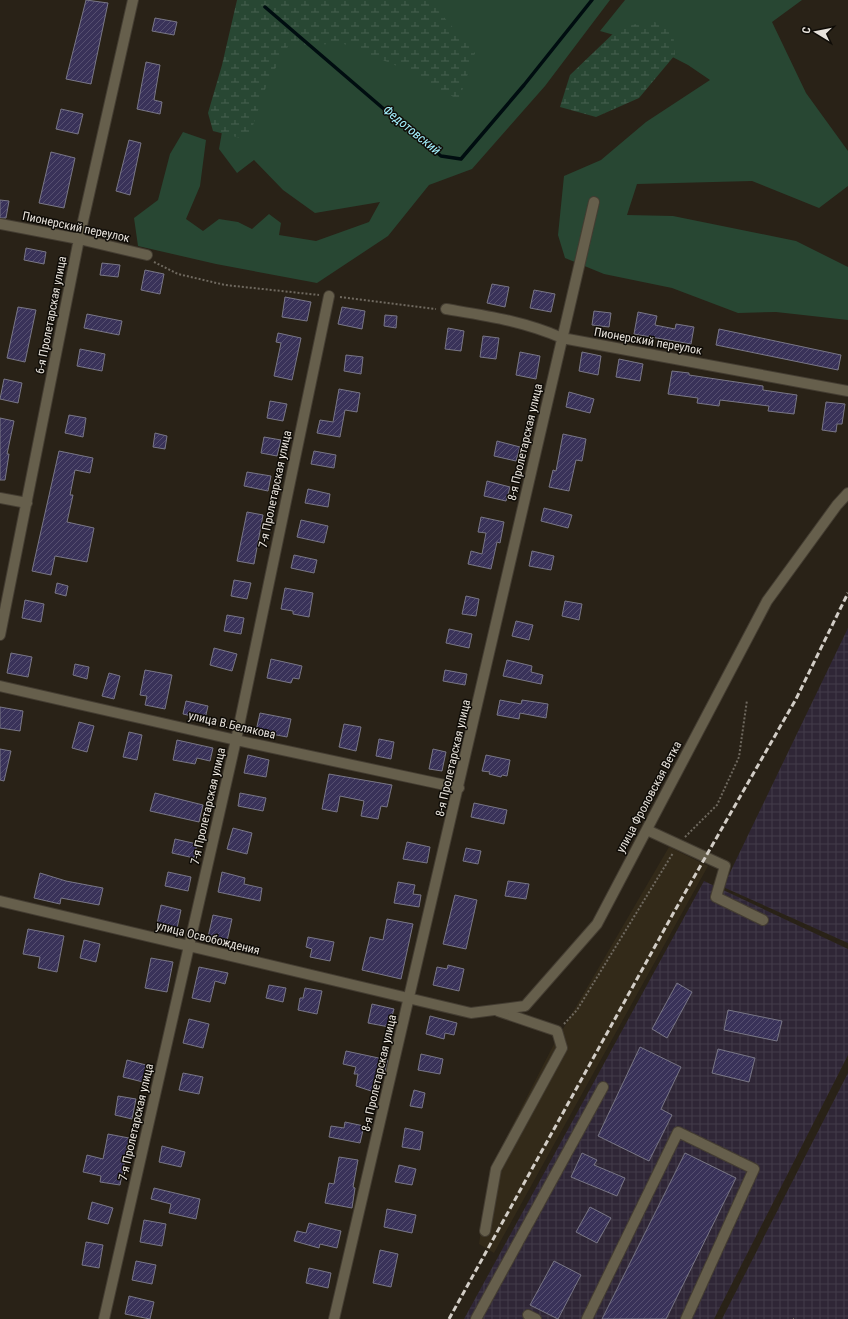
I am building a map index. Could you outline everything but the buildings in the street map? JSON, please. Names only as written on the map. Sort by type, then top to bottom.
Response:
[{"type":"street","name":"6-я Пролетарская улица","points":[[0,636],[79,239],[133,0]]},
{"type":"street","name":"8-я Пролетарская улица","points":[[334,1319],[410,1000],[594,202]]},
{"type":"street","name":"Пионерский переулок","points":[[0,224],[79,239],[147,255]]},
{"type":"street","name":"7-я Пролетарская улица","points":[[104,1319],[236,740],[329,296]]},
{"type":"street","name":"Пионерский переулок","points":[[446,309],[506,318],[562,338],[848,391]]},
{"type":"street","name":"улица Фроловская Ветка","points":[[410,1000],[471,1013],[525,1006],[597,924],[767,601],[837,505],[848,493]]},
{"type":"street","points":[[0,498],[27,503]]},
{"type":"street","name":"улица В.Белякова","points":[[0,686],[236,740],[459,788]]},
{"type":"street","points":[[647,830],[725,866],[716,897],[762,920]]},
{"type":"street","name":"улица Освобождения","points":[[0,901],[410,1000]]},
{"type":"street","points":[[485,1231],[496,1169],[562,1048],[557,1031],[496,1010]]},
{"type":"street","points":[[476,1319],[603,1087]]},
{"type":"street","points":[[587,1319],[678,1132],[754,1169],[686,1319]]},
{"type":"path","points":[[147,255],[149,260],[178,274],[225,285],[348,297],[423,308],[446,309]]},
{"type":"path","points":[[557,1031],[577,1010],[678,844],[717,806],[739,757],[747,700]]},
{"type":"shaded area","points":[[848,628],[848,943],[723,887]]},
{"type":"shaded area","points":[[669,847],[708,866],[494,1253],[479,1244],[490,1169],[553,1046]]},
{"type":"shaded area","points":[[704,881],[848,949],[848,1055],[714,1319],[464,1319]]},
{"type":"shaded area","points":[[848,1073],[848,1319],[722,1319],[809,1149]]},
{"type":"green space","points":[[237,0],[429,0],[475,53],[459,100],[397,66],[344,44],[289,45],[268,81],[248,140],[213,131],[208,113],[222,65]]},
{"type":"green space","points":[[343,0],[610,0],[545,86],[472,169],[429,185],[388,236],[317,283],[216,264],[138,246],[134,218],[158,200],[170,154],[183,132],[206,140],[200,186],[186,219],[203,231],[219,219],[238,222],[252,229],[269,214],[281,223],[279,235],[316,241],[369,222],[380,202],[315,213],[283,190],[254,160],[237,173],[219,149],[234,63]]},
{"type":"green space","points":[[625,0],[802,0],[772,22],[806,93],[848,151],[848,186],[819,208],[752,181],[637,184],[627,215],[673,216],[796,241],[848,267],[848,320],[776,312],[738,313],[672,288],[604,274],[565,258],[558,235],[564,176],[601,160],[646,122],[710,80],[688,65],[649,45],[600,31]]},
{"type":"green space","points":[[650,20],[673,30],[675,55],[639,98],[596,117],[560,107],[570,75],[618,29]]},
{"type":"waterway","name":"Федотовский","points":[[265,7],[441,156],[461,159],[524,85],[592,0]]},
{"type":"railway","points":[[449,1319],[674,912],[796,699],[848,593]]}]
